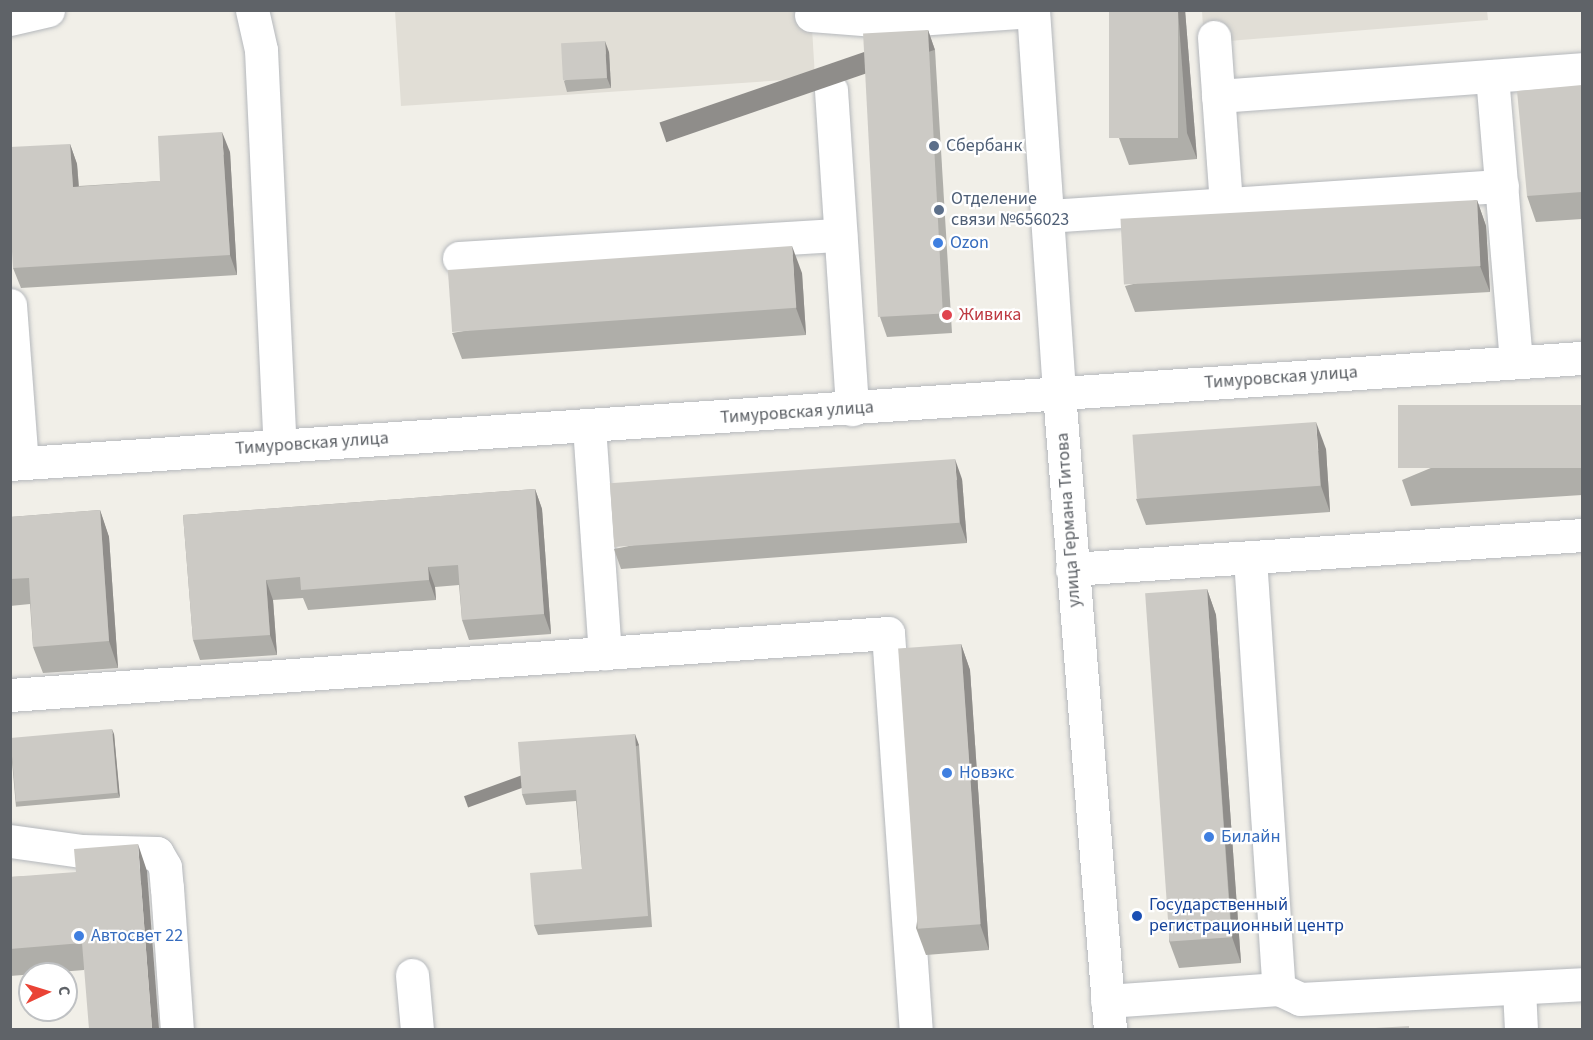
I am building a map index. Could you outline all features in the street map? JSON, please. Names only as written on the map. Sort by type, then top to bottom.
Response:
[{"type":"street","points":[[10,20],[48,10]]},
{"type":"street","points":[[252,10],[261,50],[280,446]]},
{"type":"street","points":[[811,15],[888,21],[1033,11]]},
{"type":"street","name":"улица Германа Титова","points":[[1033,11],[1072,569],[1108,1015]]},
{"type":"street","points":[[1214,38],[1226,203]]},
{"type":"street","points":[[1218,96],[1582,69]]},
{"type":"street","points":[[1492,76],[1516,362]]},
{"type":"street","points":[[831,90],[852,409]]},
{"type":"street","points":[[1047,216],[1502,186]]},
{"type":"street","points":[[459,258],[840,235]]},
{"type":"street","points":[[10,305],[16,464]]},
{"type":"street","name":"Тимуровская улица","points":[[16,464],[1582,358]]},
{"type":"street","points":[[589,426],[605,653]]},
{"type":"street","points":[[1072,569],[1582,535]]},
{"type":"street","points":[[1250,558],[1279,989]]},
{"type":"street","points":[[10,695],[888,633],[916,1029]]},
{"type":"street","points":[[10,841],[82,851],[157,853],[165,867],[177,1029]]},
{"type":"street","points":[[412,975],[417,1029]]},
{"type":"street","points":[[1108,1015],[1279,989],[1300,999],[1582,984]]},
{"type":"street","points":[[1519,989],[1521,1029]]},
{"type":"shaded area","points":[[1487,10],[1488,20],[1204,43],[1202,11]]},
{"type":"shaded area","points":[[395,11],[811,11],[815,78],[401,106]]},
{"type":"building","points":[[1109,10],[1178,10],[1178,138],[1109,138]]},
{"type":"building","points":[[928,30],[943,314],[878,317],[863,33]]},
{"type":"building","points":[[605,41],[607,78],[563,80],[561,43]]},
{"type":"building","points":[[1582,85],[1582,192],[1527,196],[1517,91]]},
{"type":"building","points":[[222,132],[230,255],[13,268],[10,147],[70,144],[73,187],[160,181],[158,136]]},
{"type":"building","points":[[1477,200],[1480,266],[1124,285],[1120,219]]},
{"type":"building","points":[[792,246],[796,308],[452,332],[448,270]]},
{"type":"building","points":[[1398,405],[1582,405],[1582,468],[1398,468]]},
{"type":"building","points":[[1316,422],[1320,486],[1137,499],[1132,435]]},
{"type":"building","points":[[955,459],[959,523],[614,547],[610,483]]},
{"type":"building","points":[[535,489],[544,614],[462,620],[458,565],[428,567],[429,580],[301,590],[300,577],[266,580],[270,635],[193,640],[183,515]]},
{"type":"building","points":[[100,510],[109,641],[33,647],[29,578],[10,579],[10,517]]},
{"type":"building","points":[[1207,589],[1231,937],[1169,941],[1145,593]]},
{"type":"building","points":[[961,644],[981,924],[918,929],[898,648]]},
{"type":"building","points":[[112,729],[118,793],[16,802],[10,738]]},
{"type":"building","points":[[635,734],[648,916],[534,925],[530,873],[582,869],[576,790],[522,794],[518,742]]},
{"type":"building","points":[[138,844],[152,1029],[89,1029],[82,943],[10,949],[10,877],[76,872],[74,849]]},
{"type":"building","points":[[1409,1026],[1409,1029],[1359,1029]]},
{"type":"place","name":"Сбербанк","points":[[934,146]]},
{"type":"place","name":"Отделение связи №656023","points":[[939,210]]},
{"type":"place","name":"Ozon","points":[[938,243]]},
{"type":"place","name":"Живика","points":[[947,315]]},
{"type":"place","name":"Новэкс","points":[[947,773]]},
{"type":"place","name":"Билайн","points":[[1209,837]]},
{"type":"place","name":"Государственный регистрационный центр","points":[[1137,916]]},
{"type":"place","name":"Автосвет 22","points":[[79,936]]}]
